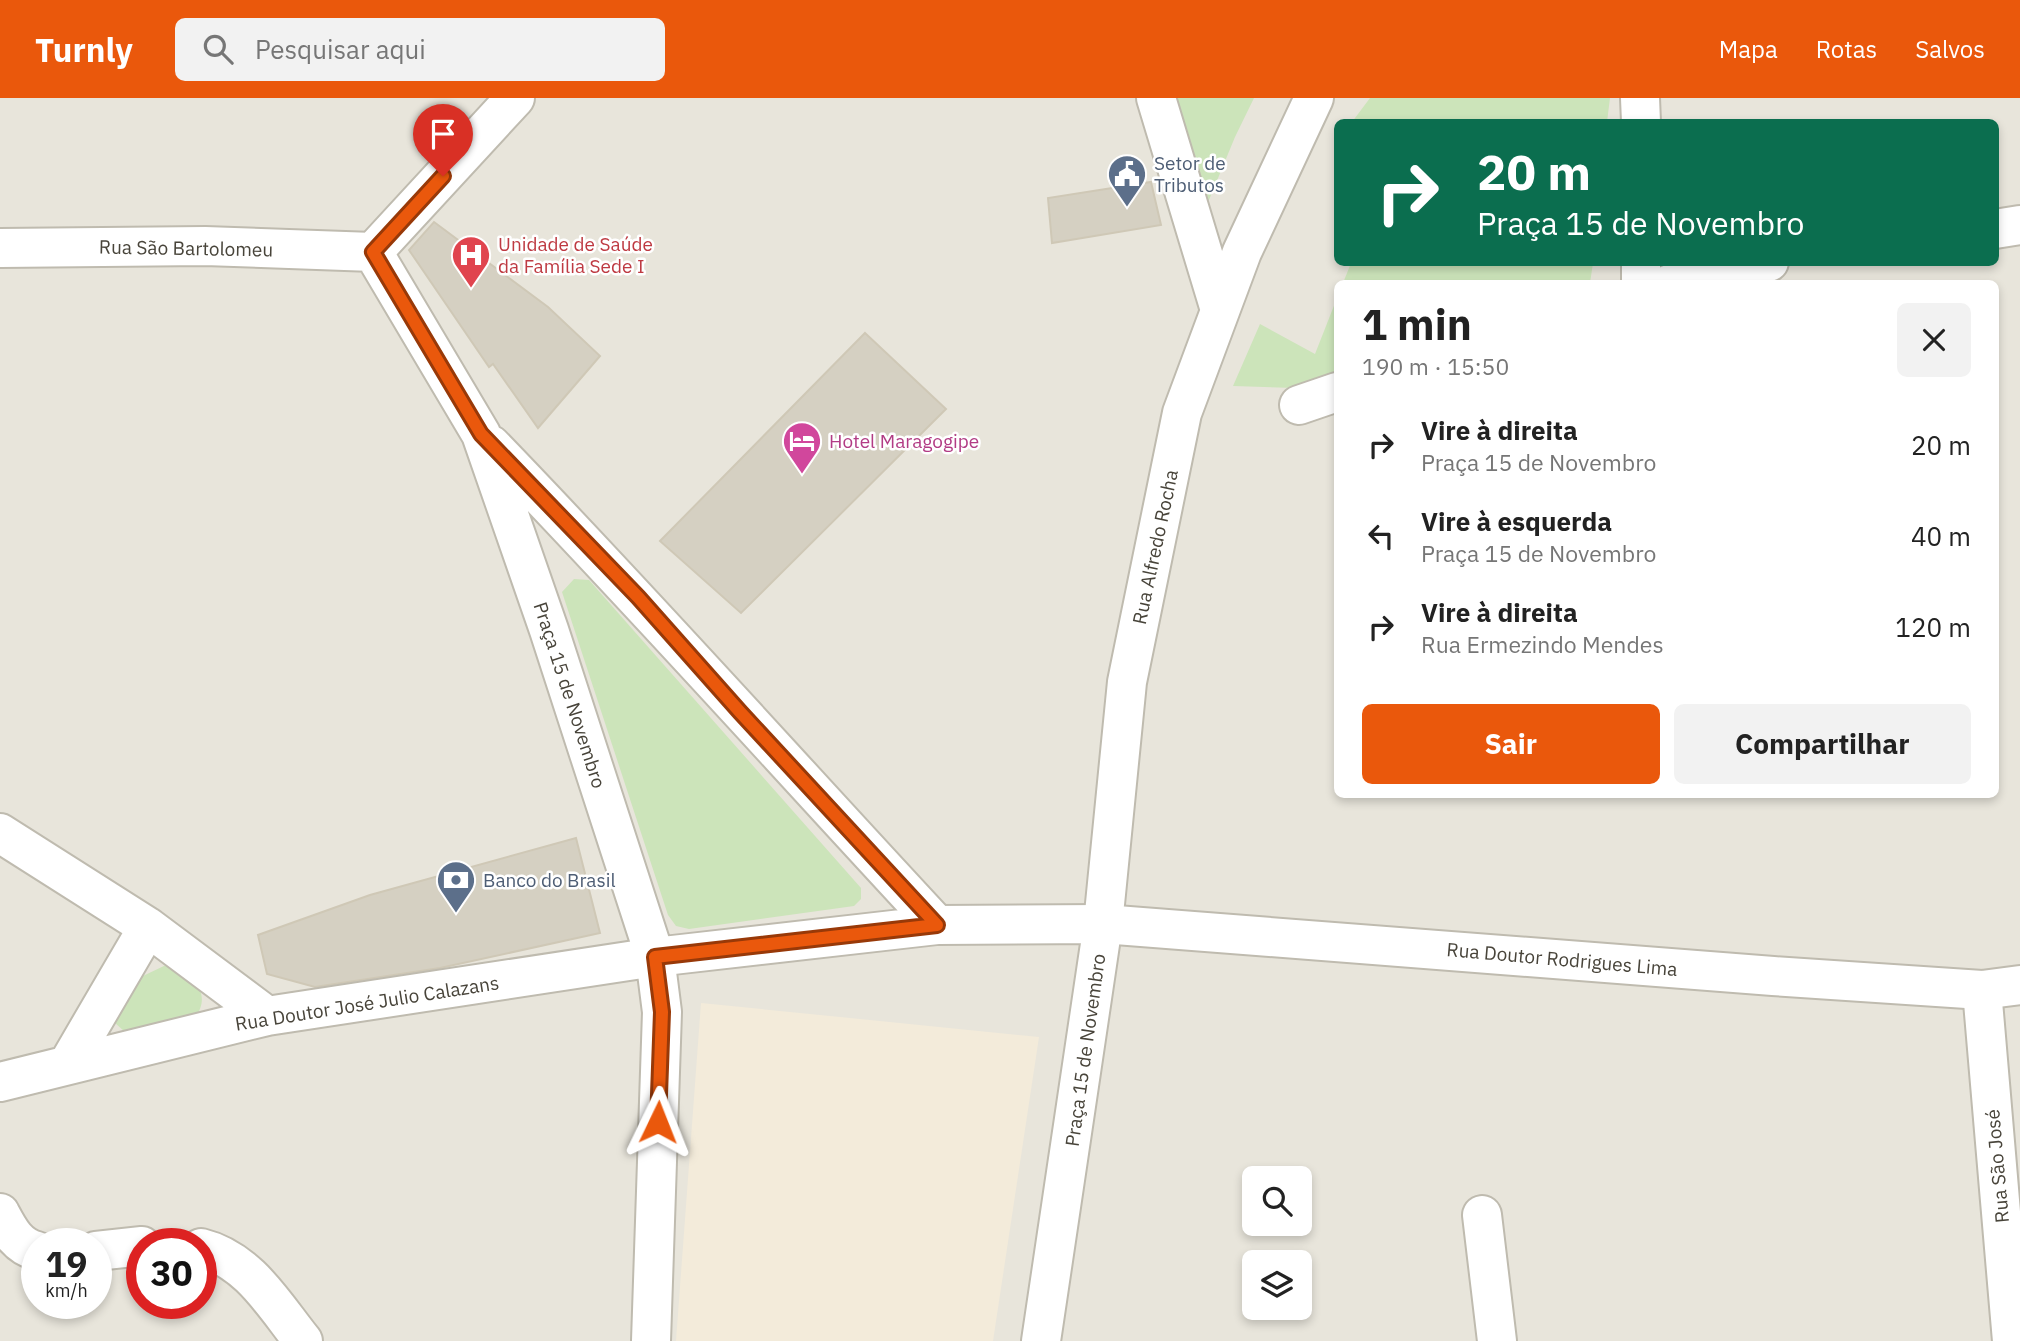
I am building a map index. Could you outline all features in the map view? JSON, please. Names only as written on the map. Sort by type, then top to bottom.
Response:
[{"type":"street","points":[[373,252],[515,98]]},
{"type":"street","points":[[1156,98],[1220,310]]},
{"type":"street","name":"Rua Alfredo Rocha","points":[[1103,924],[1127,682],[1182,413],[1271,185],[1314,98]]},
{"type":"street","points":[[1640,98],[1640,119]]},
{"type":"street","points":[[1999,228],[2020,225]]},
{"type":"street","name":"Rua São Bartolomeu","points":[[0,248],[205,246],[373,252]]},
{"type":"street","name":"Praça 15 de Novembro","points":[[373,252],[481,434],[545,618],[655,957],[662,1012],[651,1341]]},
{"type":"street","points":[[1687,280],[1751,266]]},
{"type":"street","points":[[1299,404],[1334,393]]},
{"type":"street","name":"Praça 15 de Novembro","points":[[481,434],[638,597],[937,925]]},
{"type":"street","points":[[0,833],[148,927],[267,1016]]},
{"type":"street","name":"Praça 15 de Novembro","points":[[655,957],[937,925],[1103,924],[1041,1341]]},
{"type":"street","name":"Rua Doutor Rodrigues Lima","points":[[1103,924],[1982,990],[2020,985]]},
{"type":"street","points":[[68,1064],[148,927]]},
{"type":"street","name":"Rua Doutor José Julio Calazans","points":[[0,1082],[267,1016],[655,957]]},
{"type":"street","name":"Rua São José","points":[[1982,990],[2012,1341]]},
{"type":"street","points":[[0,1213],[11,1233],[21,1241]]},
{"type":"street","points":[[1482,1215],[1497,1341]]},
{"type":"street","points":[[217,1253],[244,1269],[303,1341]]},
{"type":"shaded area","points":[[0,98],[2020,98],[2020,1341],[0,1341]]},
{"type":"shaded area","points":[[701,1003],[1039,1037],[993,1341],[676,1341]]},
{"type":"green space","points":[[1172,98],[1254,98],[1209,200],[1204,200]]},
{"type":"green space","points":[[1370,98],[1610,98],[1607,119],[1354,119]]},
{"type":"green space","points":[[1349,266],[1593,266],[1590,280],[1344,280]]},
{"type":"green space","points":[[1334,306],[1334,374],[1296,388],[1233,386],[1260,324],[1315,354]]},
{"type":"green space","points":[[574,579],[589,580],[861,888],[861,899],[854,906],[689,929],[676,926],[668,915],[562,592]]},
{"type":"green space","points":[[166,965],[186,974],[199,987],[202,995],[198,1013],[191,1023],[125,1032],[114,1022],[124,985]]},
{"type":"building","name":"Setor de Tributos","points":[[1151,182],[1161,225],[1052,243],[1048,198]]},
{"type":"building","points":[[434,222],[548,307],[600,356],[538,428],[493,364],[489,367],[409,250]]},
{"type":"building","name":"Hotel Maragogipe","points":[[865,333],[946,409],[741,613],[660,541]]},
{"type":"building","name":"Banco do Brasil","points":[[576,838],[600,933],[440,968],[315,987],[267,974],[258,935],[370,895]]},
{"type":"place","name":"Setor de Tributos","points":[[1127,208]]},
{"type":"place","name":"Unidade de Saúde da Família Sede I","points":[[471,289]]},
{"type":"place","name":"Hotel Maragogipe","points":[[802,475]]},
{"type":"place","name":"Banco do Brasil","points":[[456,914]]},
{"type":"route","points":[[443,176],[373,252],[481,434],[638,597],[937,925],[655,957],[662,1012],[658,1122]]}]
